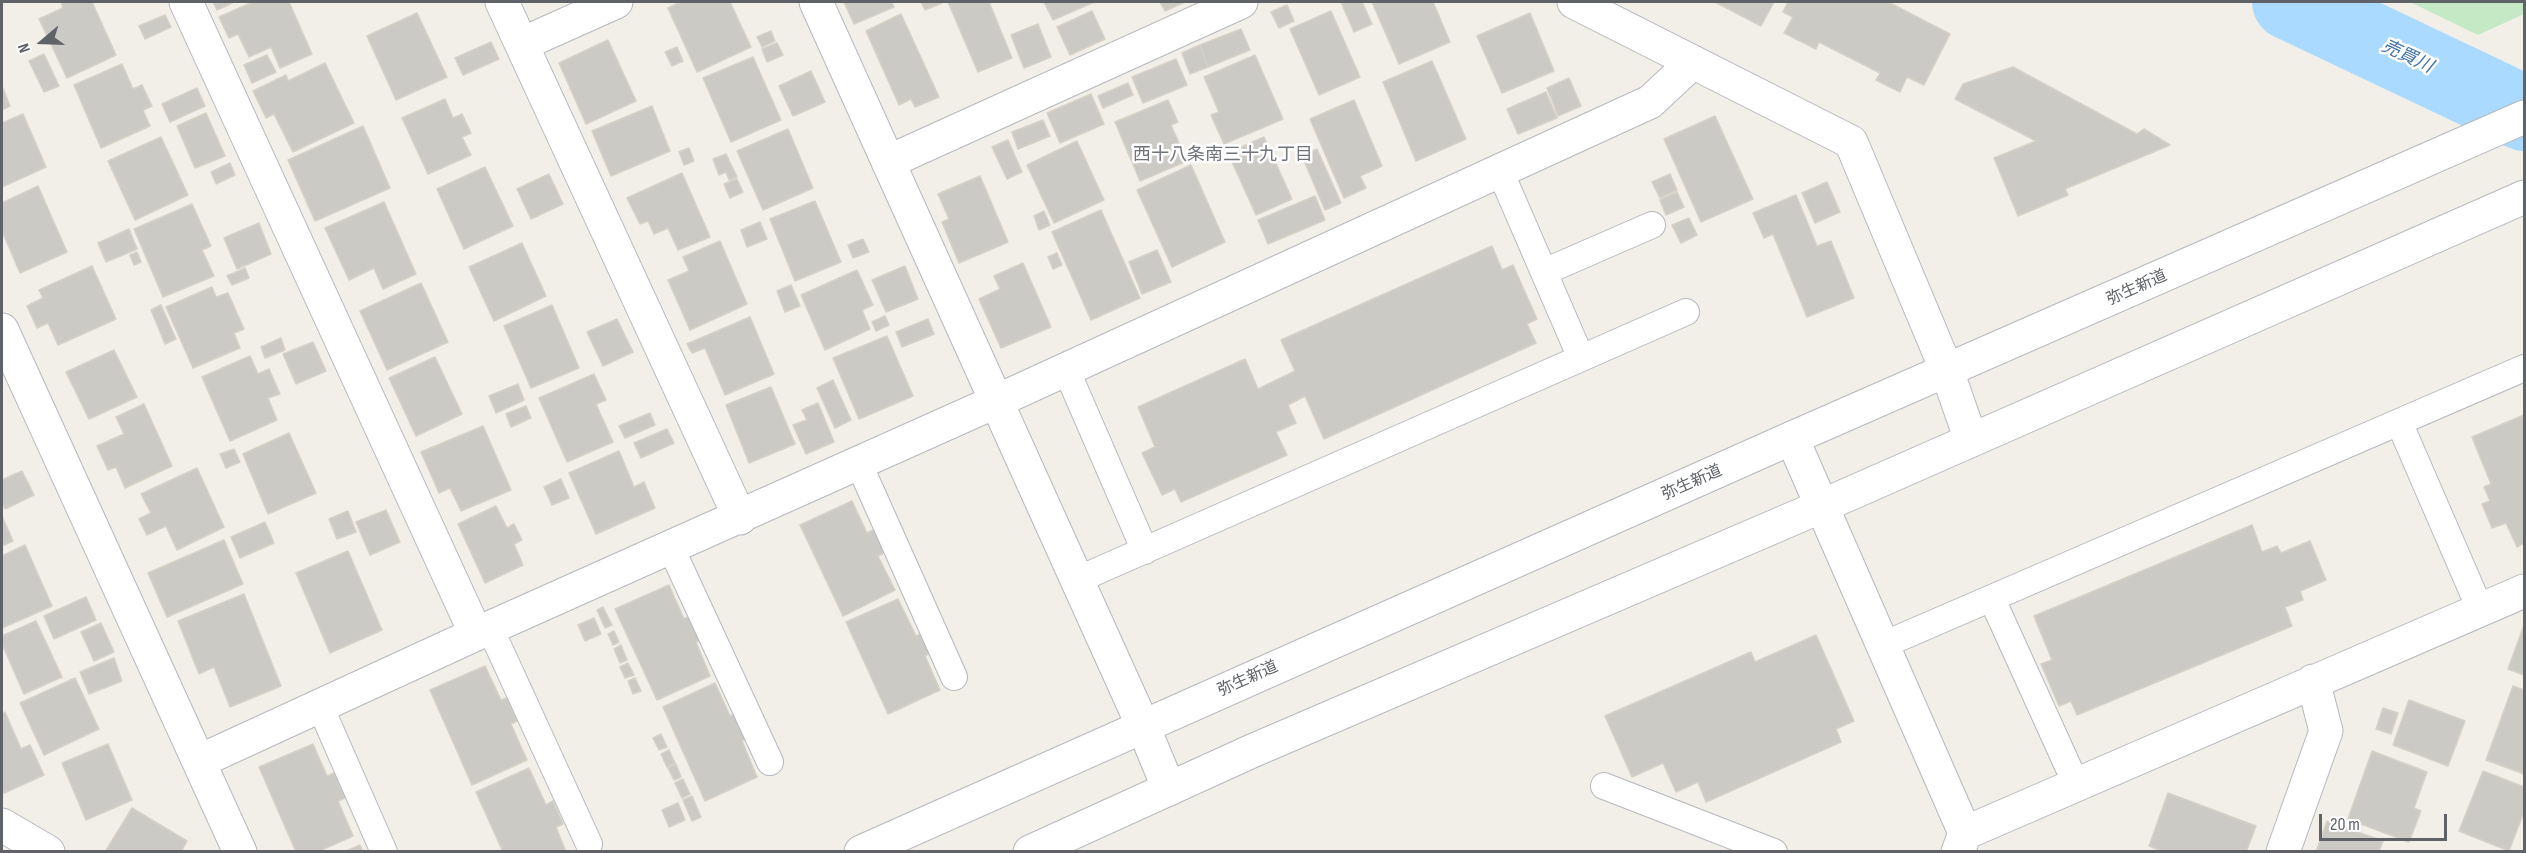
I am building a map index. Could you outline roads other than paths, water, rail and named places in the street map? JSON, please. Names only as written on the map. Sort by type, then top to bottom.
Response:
[{"type":"street","points":[[186,2],[483,631]]},
{"type":"street","points":[[502,2],[741,518]]},
{"type":"street","points":[[522,45],[616,2]]},
{"type":"street","points":[[816,2],[1143,726],[1169,789]]},
{"type":"street","points":[[888,162],[1241,2]]},
{"type":"street","points":[[1574,2],[1851,142],[1947,371],[1971,440]]},
{"type":"street","points":[[200,761],[483,631],[741,518],[1650,102],[1693,62]]},
{"type":"street","name":"弥生新道","points":[[861,852],[1792,438],[2524,117]]},
{"type":"street","points":[[1030,852],[1169,789],[1822,506],[2524,197]]},
{"type":"street","points":[[2,330],[240,852]]},
{"type":"street","points":[[1792,438],[1883,645],[1961,842],[2076,784],[2524,591]]},
{"type":"street","points":[[2283,852],[2326,731],[2313,681]]},
{"type":"street","points":[[2,825],[48,852]]},
{"type":"lane","points":[[1500,171],[1581,358]]},
{"type":"lane","points":[[1544,272],[1653,225]]},
{"type":"lane","points":[[1077,580],[1686,312]]},
{"type":"lane","points":[[1883,645],[2524,368]]},
{"type":"lane","points":[[1066,369],[1145,551]]},
{"type":"lane","points":[[2399,422],[2480,609]]},
{"type":"lane","points":[[859,464],[954,677]]},
{"type":"lane","points":[[671,548],[770,762]]},
{"type":"lane","points":[[1992,599],[2076,784]]},
{"type":"lane","points":[[483,631],[589,844]]},
{"type":"lane","points":[[320,706],[384,852]]},
{"type":"lane","points":[[1604,786],[1774,852]]},
{"type":"waterway","name":"売買川","points":[[2290,2],[2524,113]]},
{"type":"district","name":"西十八条南三十九丁目","points":[[1223,155]]}]
